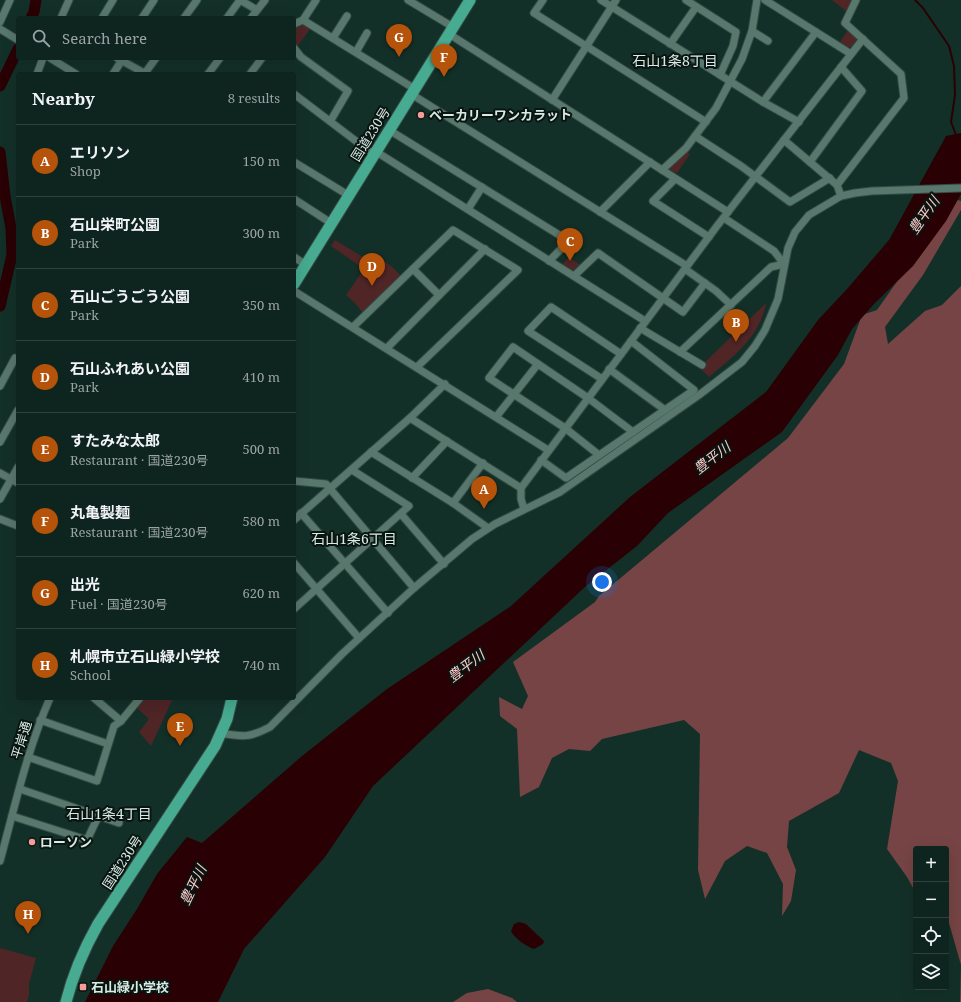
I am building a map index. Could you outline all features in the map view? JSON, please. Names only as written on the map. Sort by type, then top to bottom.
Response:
[{"type":"highway","name":"国道230号","points":[[296,281],[470,0]]},
{"type":"highway","name":"国道230号","points":[[66,1002],[71,980],[86,945],[98,924],[215,746],[227,719],[231,700]]},
{"type":"street","points":[[0,22],[10,0]]},
{"type":"street","points":[[62,16],[69,0]]},
{"type":"street","points":[[103,16],[113,0]]},
{"type":"street","points":[[143,16],[154,0]]},
{"type":"street","points":[[185,16],[197,0]]},
{"type":"street","points":[[228,16],[240,0],[257,10]]},
{"type":"street","points":[[252,16],[265,0]]},
{"type":"street","points":[[296,23],[303,20],[316,0]]},
{"type":"street","points":[[408,0],[552,100],[675,179],[774,251],[784,264]]},
{"type":"street","points":[[542,0],[534,13],[706,122]]},
{"type":"street","points":[[601,0],[720,74],[730,82],[799,122]]},
{"type":"street","points":[[552,100],[616,0]]},
{"type":"street","points":[[686,0],[736,32],[733,46],[720,74]]},
{"type":"street","points":[[662,170],[686,148],[716,108],[742,58],[752,31],[757,0]]},
{"type":"street","points":[[765,0],[851,54]]},
{"type":"street","points":[[837,185],[904,98],[901,74],[845,23],[856,0]]},
{"type":"street","points":[[670,44],[696,7]]},
{"type":"street","points":[[333,38],[347,16]]},
{"type":"street","points":[[303,20],[356,52],[413,91],[686,267],[716,291],[730,305]]},
{"type":"street","points":[[0,29],[16,39]]},
{"type":"street","points":[[752,31],[768,41]]},
{"type":"street","points":[[763,102],[816,32]]},
{"type":"street","points":[[356,52],[368,33]]},
{"type":"street","points":[[524,509],[520,499],[521,488],[548,450],[708,237],[863,39]]},
{"type":"street","points":[[296,51],[301,57],[348,91],[331,120]]},
{"type":"street","points":[[38,72],[42,60]]},
{"type":"street","points":[[53,60],[73,72]]},
{"type":"street","points":[[114,72],[119,60]]},
{"type":"street","points":[[121,60],[142,72]]},
{"type":"street","points":[[147,72],[155,60]]},
{"type":"street","points":[[210,72],[218,60]]},
{"type":"street","points":[[252,72],[260,60]]},
{"type":"street","points":[[810,162],[862,91],[841,67]]},
{"type":"street","points":[[296,95],[374,153],[646,321]]},
{"type":"street","points":[[389,130],[569,241],[550,261]]},
{"type":"street","points":[[695,136],[790,202],[830,178]]},
{"type":"street","points":[[784,140],[830,178],[837,185],[841,196]]},
{"type":"street","points":[[600,212],[650,162]]},
{"type":"street","points":[[296,163],[348,195]]},
{"type":"street","points":[[675,179],[653,201],[708,237]]},
{"type":"street","points":[[468,210],[482,187]]},
{"type":"street","points":[[220,733],[249,736],[270,727],[359,638],[414,588],[472,539],[488,528],[560,492],[699,395],[742,362],[755,346],[765,330],[778,299],[788,248],[795,232],[809,215],[841,196],[872,191],[961,188]]},
{"type":"street","points":[[296,200],[331,223]]},
{"type":"street","points":[[353,327],[454,230],[518,270],[416,367]]},
{"type":"street","points":[[387,348],[484,249]]},
{"type":"street","points":[[574,276],[598,253],[683,312],[705,283]]},
{"type":"street","points":[[296,258],[306,265]]},
{"type":"street","points":[[680,352],[771,267],[784,264]]},
{"type":"street","points":[[413,269],[439,295]]},
{"type":"street","points":[[296,292],[445,384],[548,450]]},
{"type":"street","points":[[602,379],[528,331],[551,307],[621,354]]},
{"type":"street","points":[[640,328],[702,365]]},
{"type":"street","points":[[541,460],[566,478],[694,390],[631,341]]},
{"type":"street","points":[[599,455],[565,428],[489,378],[513,347],[588,398],[633,432]]},
{"type":"street","points":[[0,386],[15,358],[16,359]]},
{"type":"street","points":[[496,417],[538,364]]},
{"type":"street","points":[[609,369],[664,410]]},
{"type":"street","points":[[296,518],[410,418],[445,384]]},
{"type":"street","points":[[0,442],[16,414]]},
{"type":"street","points":[[410,418],[521,488]]},
{"type":"street","points":[[412,478],[447,441]]},
{"type":"street","points":[[371,452],[453,503],[488,528]]},
{"type":"street","points":[[453,503],[483,463]]},
{"type":"street","points":[[296,607],[409,506],[352,470]]},
{"type":"street","points":[[0,499],[16,471]]},
{"type":"street","points":[[0,474],[16,482]]},
{"type":"street","points":[[296,481],[326,484],[414,588]]},
{"type":"street","points":[[301,513],[388,612]]},
{"type":"street","points":[[401,514],[444,564]]},
{"type":"street","points":[[0,519],[16,525]]},
{"type":"street","points":[[296,565],[359,638]]},
{"type":"street","name":"平岸通","points":[[0,861],[28,757],[40,720],[49,700]]},
{"type":"street","points":[[96,700],[121,721]]},
{"type":"street","points":[[28,757],[96,781],[114,726],[121,721],[138,700]]},
{"type":"street","points":[[40,720],[108,744]]},
{"type":"street","points":[[20,789],[120,823]]},
{"type":"street","points":[[12,816],[87,840],[99,815]]},
{"type":"shaded area","points":[[832,0],[852,0],[846,11]]},
{"type":"shaded area","points":[[306,25],[310,29],[297,47],[296,46],[296,27]]},
{"type":"shaded area","points":[[848,30],[858,38],[851,47],[847,47],[840,42]]},
{"type":"shaded area","points":[[686,151],[690,154],[677,173],[670,170],[669,167]]},
{"type":"shaded area","points":[[955,199],[961,201],[961,210],[923,275],[885,327],[888,344],[925,311],[942,305],[961,286],[961,965],[949,923],[949,846],[913,846],[913,888],[887,849],[898,781],[891,763],[859,750],[839,793],[789,821],[787,847],[796,870],[791,901],[782,916],[783,884],[767,853],[747,846],[725,861],[705,899],[698,870],[700,734],[684,720],[602,739],[590,751],[569,749],[552,758],[539,787],[520,797],[517,729],[500,716],[499,697],[522,709],[528,696],[513,662],[595,602],[599,596],[788,438],[844,364],[862,315],[877,310]]},
{"type":"shaded area","points":[[335,240],[368,260],[382,260],[401,276],[364,314],[346,295],[364,269],[331,246]]},
{"type":"shaded area","points":[[569,257],[580,265],[572,271],[562,265]]},
{"type":"shaded area","points":[[766,303],[763,315],[752,336],[745,345],[709,377],[701,369],[704,363]]},
{"type":"shaded area","points":[[143,700],[172,700],[151,746],[139,732],[149,719],[137,708]]},
{"type":"shaded area","points":[[0,948],[36,958],[29,984],[29,995],[27,1002],[0,1002]]},
{"type":"shaded area","points":[[961,965],[961,1002],[960,1002]]},
{"type":"shaded area","points":[[488,989],[512,998],[517,1002],[453,1002],[467,993]]},
{"type":"water","name":"豊平川","points":[[961,133],[961,194],[946,221],[913,266],[874,304],[852,329],[838,355],[782,432],[668,513],[637,546],[586,586],[373,786],[325,857],[244,949],[218,1002],[85,1002],[113,946],[157,874],[187,837],[202,843],[302,756],[387,689],[511,606],[630,497],[766,392],[818,320],[889,240],[946,136]]},
{"type":"water","points":[[519,922],[526,924],[544,941],[543,944],[534,949],[518,939],[511,931],[514,924]]},
{"type":"waterway","points":[[32,16],[36,0]]},
{"type":"waterway","points":[[915,0],[923,8],[949,46],[954,66],[955,95],[951,122],[956,135]]},
{"type":"waterway","points":[[0,86],[16,53]]},
{"type":"waterway","points":[[0,152],[5,196],[11,228],[12,255],[0,306]]},
{"type":"place","name":"出光","points":[[399,57]]},
{"type":"place","name":"丸亀製麺","points":[[444,77]]},
{"type":"place","name":"ベーカリーワンカラット","points":[[421,115]]},
{"type":"place","name":"石山ごうごう公園","points":[[570,261]]},
{"type":"place","name":"石山ふれあい公園","points":[[372,286]]},
{"type":"place","name":"石山栄町公園","points":[[736,342]]},
{"type":"place","name":"エリソン","points":[[484,509]]},
{"type":"place","name":"すたみな太郎","points":[[180,746]]},
{"type":"place","name":"ローソン","points":[[32,842]]},
{"type":"place","name":"札幌市立石山緑小学校","points":[[28,934]]},
{"type":"place","name":"石山緑小学校","points":[[83,987]]},
{"type":"district","name":"石山1条8丁目","points":[[675,61]]},
{"type":"district","name":"石山1条6丁目","points":[[354,539]]},
{"type":"district","name":"石山1条4丁目","points":[[109,814]]}]
